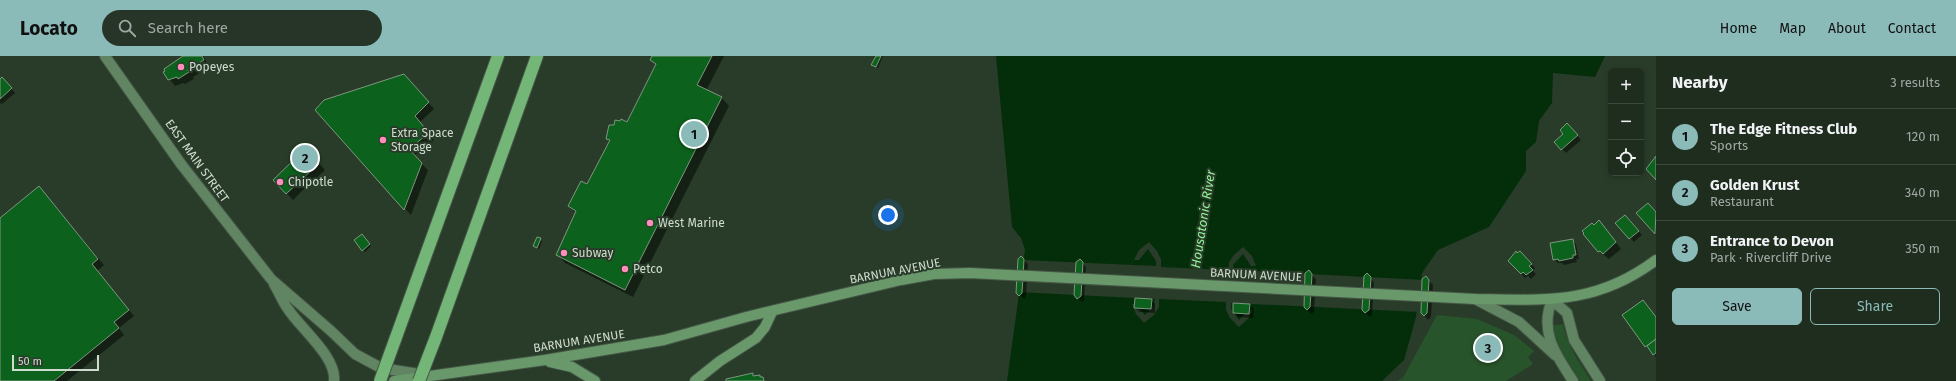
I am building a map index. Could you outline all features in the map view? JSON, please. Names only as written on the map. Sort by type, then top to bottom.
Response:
[{"type":"highway","points":[[380,381],[498,56]]},
{"type":"highway","points":[[424,379],[436,337],[537,56]]},
{"type":"main road","name":"EAST MAIN STREET","points":[[105,56],[181,164],[271,279],[288,309],[306,330],[332,366],[335,376],[334,381]]},
{"type":"main road","name":"BARNUM AVENUE","points":[[394,381],[424,379],[664,340],[772,312],[924,276],[952,273],[1475,299],[1552,300],[1584,295],[1602,290],[1630,277],[1656,260]]},
{"type":"main road","name":"EAST MAIN STREET","points":[[271,279],[355,354],[382,368],[424,379]]},
{"type":"main road","points":[[1475,299],[1519,322],[1558,358]]},
{"type":"main road","points":[[1573,381],[1558,358],[1546,324],[1547,312],[1552,300],[1567,313],[1574,340],[1600,381]]},
{"type":"main road","points":[[695,381],[720,361],[756,338],[765,327],[772,312]]},
{"type":"main road","points":[[545,360],[572,367],[595,381]]},
{"type":"shaded area","points":[[1437,315],[1477,319],[1514,335],[1534,351],[1528,357],[1533,364],[1506,381],[1397,381],[1403,378]]},
{"type":"shaded area","points":[[1563,324],[1571,347],[1591,381],[1580,381],[1561,351],[1552,326]]},
{"type":"water","name":"Housatonic River","points":[[996,56],[1605,56],[1595,77],[1553,73],[1552,103],[1539,121],[1536,142],[1526,151],[1526,171],[1489,227],[1438,250],[1422,273],[1416,317],[1404,360],[1382,381],[1007,381],[1025,250],[1021,238],[1012,227]]},
{"type":"pier","points":[[1149,242],[1157,251],[1161,259],[1161,267],[1228,270],[1229,262],[1243,247],[1252,256],[1256,266],[1251,266],[1243,254],[1233,265],[1233,270],[1424,280],[1419,312],[1231,303],[1231,309],[1239,320],[1249,309],[1253,310],[1248,319],[1239,327],[1230,318],[1226,310],[1226,302],[1159,299],[1159,307],[1154,315],[1144,323],[1136,314],[1132,304],[1136,304],[1145,315],[1154,305],[1155,299],[1017,292],[1022,260],[1156,266],[1156,261],[1148,249],[1139,260],[1134,260],[1139,250]]},
{"type":"building","name":"Popeyes","points":[[183,56],[202,56],[204,60],[188,70],[189,72],[178,79],[177,77],[168,80],[163,72],[165,71],[164,69]]},
{"type":"building","points":[[652,56],[712,56],[697,85],[722,97],[625,290],[556,255],[576,211],[568,206],[581,181],[587,184],[610,140],[606,139],[609,125],[614,125],[615,120],[620,121],[621,119],[627,122],[656,64],[650,60]]},
{"type":"building","points":[[876,56],[881,56],[876,67],[871,65]]},
{"type":"building","points":[[404,74],[429,102],[415,116],[429,133],[409,149],[422,163],[404,210],[315,110],[324,100]]},
{"type":"building","points":[[2,77],[12,88],[0,99],[0,79]]},
{"type":"building","points":[[1567,123],[1578,135],[1561,150],[1554,142],[1563,134],[1560,130]]},
{"type":"building","points":[[306,148],[319,164],[303,178],[306,181],[301,185],[298,183],[286,194],[273,180]]},
{"type":"building","points":[[1656,156],[1656,180],[1646,169]]},
{"type":"building","points":[[39,186],[98,259],[92,264],[129,310],[114,322],[119,328],[54,381],[0,381],[0,218]]},
{"type":"building","points":[[1648,203],[1656,212],[1655,234],[1636,213]]},
{"type":"building","points":[[1625,215],[1639,231],[1629,239],[1615,223]]},
{"type":"building","points":[[1599,220],[1616,242],[1603,254],[1600,251],[1598,252],[1582,231],[1592,223],[1594,225]]},
{"type":"building","points":[[362,234],[370,244],[362,251],[354,240]]},
{"type":"building","points":[[537,237],[541,238],[537,248],[533,246]]},
{"type":"building","points":[[1573,239],[1576,255],[1573,255],[1573,258],[1559,261],[1558,259],[1553,260],[1550,243]]},
{"type":"building","points":[[1516,251],[1517,253],[1520,251],[1532,264],[1529,266],[1533,270],[1526,275],[1523,272],[1521,274],[1508,261]]},
{"type":"building","points":[[1021,256],[1024,259],[1022,293],[1019,296],[1016,293],[1018,259]]},
{"type":"building","points":[[1080,259],[1083,262],[1081,296],[1077,299],[1074,295],[1076,262]]},
{"type":"building","points":[[1309,270],[1312,274],[1310,307],[1307,310],[1304,307],[1305,273]]},
{"type":"building","points":[[1367,273],[1371,277],[1369,310],[1365,313],[1362,310],[1364,276]]},
{"type":"building","points":[[1426,276],[1429,280],[1427,313],[1424,316],[1421,313],[1422,279]]},
{"type":"building","points":[[1135,298],[1152,299],[1151,309],[1134,308]]},
{"type":"building","points":[[1643,300],[1656,317],[1656,339],[1645,347],[1622,315]]},
{"type":"building","points":[[1233,303],[1250,304],[1249,314],[1233,313]]},
{"type":"building","points":[[1656,339],[1656,353],[1653,355],[1647,346]]},
{"type":"building","points":[[753,373],[753,376],[760,375],[760,377],[763,377],[764,381],[726,381],[726,379]]},
{"type":"place","name":"Popeyes","points":[[181,67]]},
{"type":"place","name":"The Edge Fitness Club","points":[[694,134]]},
{"type":"place","name":"Extra Space Storage","points":[[383,140]]},
{"type":"place","name":"Golden Krust","points":[[305,158]]},
{"type":"place","name":"Chipotle","points":[[280,182]]},
{"type":"place","name":"West Marine","points":[[650,223]]},
{"type":"place","name":"Subway","points":[[564,253]]},
{"type":"place","name":"Petco","points":[[625,269]]},
{"type":"place","name":"Entrance to Devon","points":[[1488,348]]}]
